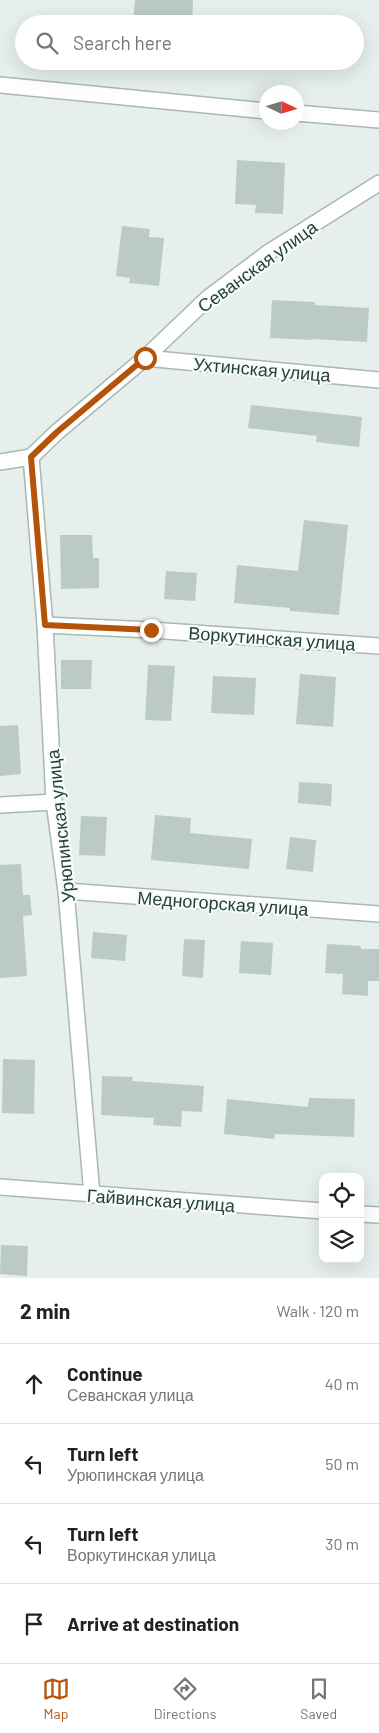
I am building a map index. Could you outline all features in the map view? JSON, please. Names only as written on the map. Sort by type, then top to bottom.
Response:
[{"type":"street","points":[[0,85],[259,110]]},
{"type":"street","points":[[304,114],[379,120]]},
{"type":"street","name":"Севанская улица","points":[[31,457],[57,432],[145,358],[223,286],[269,252],[379,183]]},
{"type":"street","name":"Ухтинская улица","points":[[145,358],[379,380]]},
{"type":"street","points":[[0,462],[31,457]]},
{"type":"street","name":"Урюпинская улица","points":[[31,457],[45,625],[54,802],[66,891],[92,1195]]},
{"type":"street","name":"Воркутинская улица","points":[[45,625],[151,630],[379,646]]},
{"type":"street","points":[[0,805],[54,802]]},
{"type":"street","name":"Медногорская улица","points":[[66,891],[379,914]]},
{"type":"street","name":"Гайвинская улица","points":[[0,1188],[319,1211]]},
{"type":"street","points":[[364,1214],[379,1215]]},
{"type":"building","points":[[135,0],[193,0],[192,15],[134,15]]},
{"type":"building","points":[[237,160],[285,163],[283,214],[255,213],[256,205],[235,204]]},
{"type":"building","points":[[122,226],[150,229],[149,237],[164,238],[159,286],[129,283],[130,278],[116,276]]},
{"type":"building","points":[[272,300],[315,302],[315,305],[369,308],[367,342],[270,338]]},
{"type":"building","points":[[251,405],[362,417],[359,447],[316,442],[317,436],[248,428]]},
{"type":"building","points":[[304,520],[348,525],[339,615],[290,611],[290,608],[234,603],[237,565],[298,571]]},
{"type":"building","points":[[60,535],[92,535],[93,558],[99,558],[99,588],[61,589]]},
{"type":"building","points":[[166,571],[197,573],[195,601],[164,599]]},
{"type":"building","points":[[61,660],[92,660],[91,689],[61,689]]},
{"type":"building","points":[[148,665],[175,666],[171,721],[145,720]]},
{"type":"building","points":[[300,674],[336,677],[333,727],[296,724]]},
{"type":"building","points":[[213,676],[256,678],[254,715],[211,713]]},
{"type":"building","points":[[18,725],[21,774],[0,776],[0,726]]},
{"type":"building","points":[[299,782],[332,784],[331,806],[298,803]]},
{"type":"building","points":[[155,815],[191,818],[190,833],[252,839],[249,869],[151,860]]},
{"type":"building","points":[[81,816],[107,817],[105,856],[79,855]]},
{"type":"building","points":[[290,837],[316,840],[313,872],[286,869]]},
{"type":"building","points":[[21,864],[23,895],[30,895],[32,915],[23,916],[27,976],[0,978],[0,865]]},
{"type":"building","points":[[93,932],[127,935],[125,961],[91,958]]},
{"type":"building","points":[[184,939],[205,940],[203,978],[182,976]]},
{"type":"building","points":[[241,941],[273,943],[271,975],[239,973]]},
{"type":"building","points":[[327,944],[361,946],[361,949],[379,949],[379,981],[368,981],[368,996],[342,994],[343,974],[325,973]]},
{"type":"building","points":[[3,1059],[35,1060],[34,1114],[2,1113]]},
{"type":"building","points":[[102,1076],[133,1077],[132,1081],[204,1086],[202,1112],[182,1111],[181,1127],[153,1125],[154,1118],[101,1115]]},
{"type":"building","points":[[309,1098],[355,1099],[354,1137],[275,1134],[274,1139],[224,1134],[227,1099],[308,1107]]},
{"type":"building","points":[[1,1245],[28,1246],[27,1276],[0,1274]]},
{"type":"route","points":[[145,358],[57,432],[31,457],[45,625],[151,630]]}]
